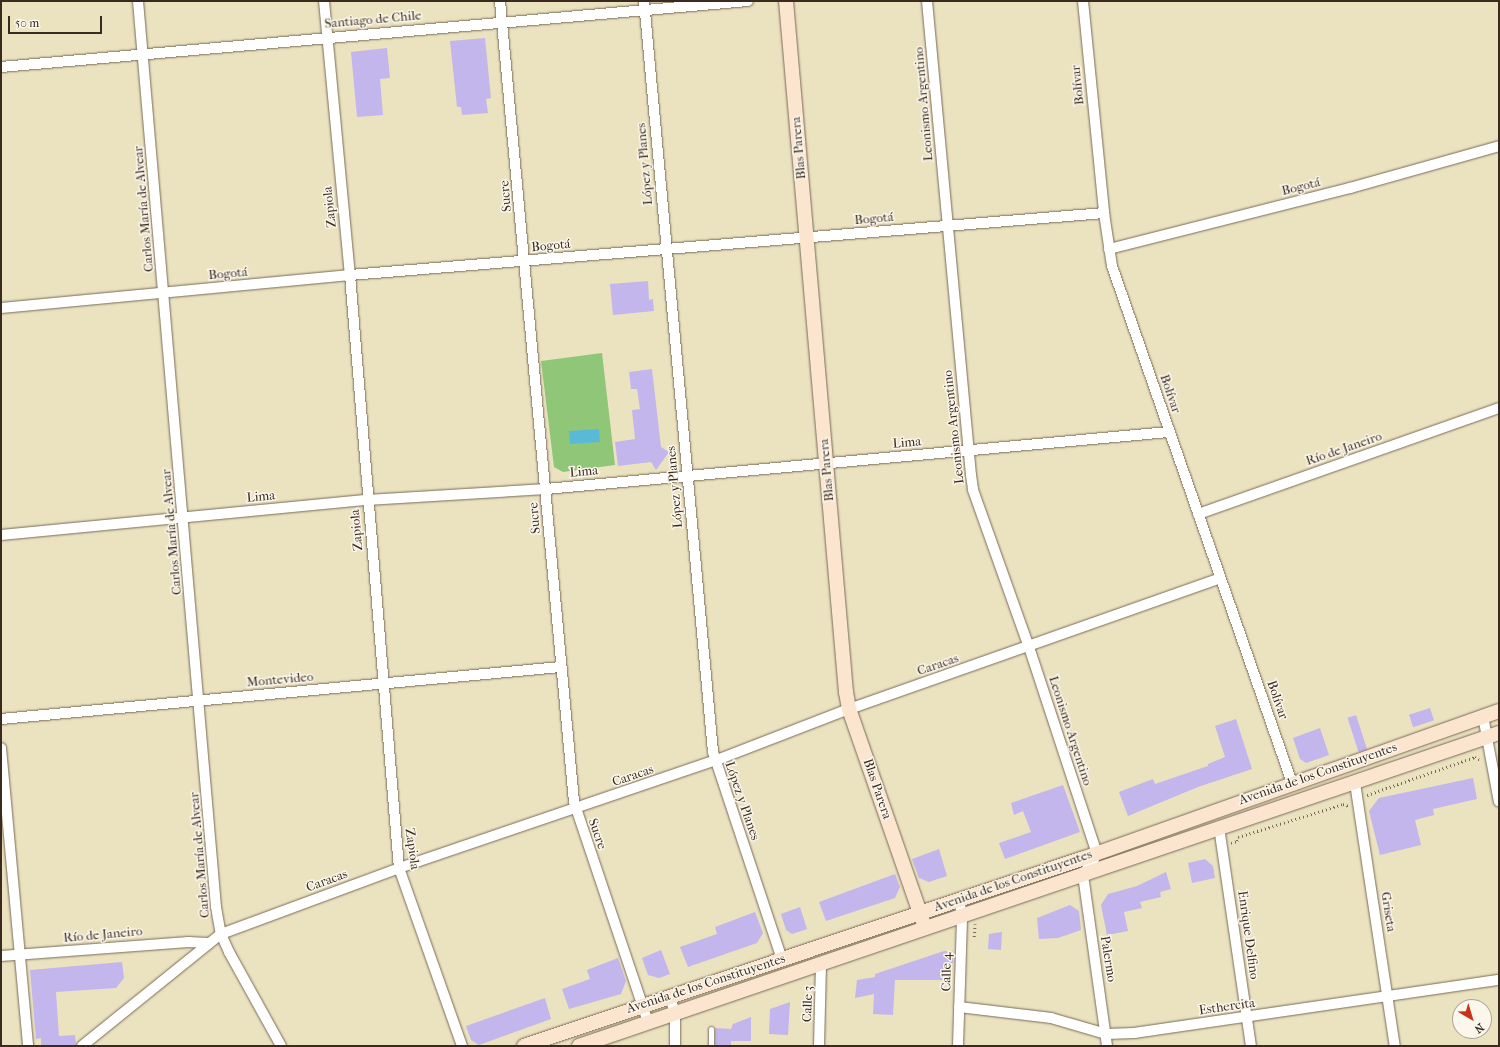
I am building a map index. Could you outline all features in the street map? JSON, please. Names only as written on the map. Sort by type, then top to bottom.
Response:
[{"type":"main road","name":"Blas Parera","points":[[786,1],[849,709],[926,928]]},
{"type":"main road","name":"Avenida de los Constituyentes","points":[[524,1046],[1096,853],[1499,711]]},
{"type":"main road","name":"Avenida de los Constituyentes","points":[[579,1046],[1355,783],[1494,734]]},
{"type":"street","name":"Carlos María de Alvear","points":[[138,1],[184,518],[216,907],[221,934],[281,1046]]},
{"type":"street","name":"Zapiola","points":[[324,1],[350,275],[367,500],[399,868],[462,1046]]},
{"type":"street","name":"Sucre","points":[[500,1],[575,810],[648,1022]]},
{"type":"street","name":"Santiago de Chile","points":[[1,67],[502,22],[644,5],[748,1]]},
{"type":"street","name":"Leonismo Argentino","points":[[927,1],[968,450],[973,490],[1029,647],[1096,853]]},
{"type":"street","name":"Bolívar","points":[[1083,1],[1104,213],[1109,249],[1116,280],[1292,783]]},
{"type":"street","name":"López y Planes","points":[[644,5],[714,761],[782,959]]},
{"type":"street","name":"Bogotá","points":[[1109,249],[1350,188],[1499,146]]},
{"type":"street","name":"Bogotá","points":[[1,308],[350,275],[1104,213]]},
{"type":"street","name":"Río de Janeiro","points":[[1198,514],[1499,408]]},
{"type":"street","name":"Lima","points":[[1,535],[367,500],[546,489],[1170,432]]},
{"type":"street","name":"Caracas","points":[[82,1046],[221,934],[399,868],[575,810],[714,761],[849,709],[1029,647],[1220,578]]},
{"type":"street","name":"Montevideo","points":[[1,718],[561,667]]},
{"type":"street","points":[[1483,716],[1494,734],[1499,802]]},
{"type":"street","points":[[1,748],[28,1046]]},
{"type":"street","name":"Griseta","points":[[1355,783],[1395,1046]]},
{"type":"street","name":"Enrique Delfino","points":[[1219,828],[1251,1046]]},
{"type":"street","points":[[1083,875],[1096,853]]},
{"type":"street","name":"Palermo","points":[[1083,875],[1107,1046]]},
{"type":"street","name":"Calle 4","points":[[958,1046],[962,916],[959,899]]},
{"type":"street","name":"Río de Janeiro","points":[[1,956],[188,942],[208,943]]},
{"type":"street","name":"Calle 3","points":[[819,1046],[821,963]]},
{"type":"street","name":"Esthercita","points":[[959,1007],[1051,1018],[1106,1034],[1134,1033],[1499,980]]},
{"type":"street","points":[[670,997],[675,1013],[675,1046]]},
{"type":"lane","points":[[711,1029],[711,1046]]},
{"type":"green space","points":[[602,353],[615,465],[563,472],[554,467],[541,361]]},
{"type":"water","points":[[599,429],[600,442],[570,444],[569,431]]},
{"type":"building","points":[[485,38],[491,98],[486,99],[488,113],[462,115],[461,107],[457,107],[450,41]]},
{"type":"building","points":[[387,48],[390,78],[380,79],[383,115],[357,117],[351,52]]},
{"type":"building","points":[[648,281],[649,300],[653,299],[654,311],[613,315],[610,284]]},
{"type":"building","points":[[652,369],[661,447],[669,452],[656,470],[651,462],[618,466],[615,442],[635,439],[632,410],[640,409],[637,389],[631,389],[629,372]]},
{"type":"building","points":[[1430,708],[1434,720],[1413,727],[1409,715]]},
{"type":"building","points":[[1356,715],[1367,749],[1359,752],[1347,718]]},
{"type":"building","points":[[1236,719],[1252,769],[1198,787],[1128,816],[1119,792],[1153,779],[1155,784],[1208,766],[1208,764],[1225,757],[1215,726]]},
{"type":"building","points":[[1320,728],[1329,755],[1306,763],[1300,759],[1293,738]]},
{"type":"building","points":[[1473,778],[1477,799],[1433,809],[1434,815],[1415,820],[1421,845],[1380,855],[1369,811],[1379,798]]},
{"type":"building","points":[[1063,785],[1080,832],[1005,859],[999,843],[1031,832],[1023,811],[1014,815],[1011,803]]},
{"type":"building","points":[[939,849],[947,876],[929,882],[919,878],[912,859]]},
{"type":"building","points":[[1205,859],[1213,866],[1215,878],[1192,883],[1188,863]]},
{"type":"building","points":[[1166,872],[1171,889],[1160,892],[1161,897],[1140,902],[1142,908],[1124,912],[1128,931],[1107,935],[1101,905],[1108,894],[1137,886]]},
{"type":"building","points":[[895,874],[900,887],[895,898],[826,921],[819,902]]},
{"type":"building","points":[[1070,905],[1079,911],[1081,930],[1058,938],[1039,939],[1037,918]]},
{"type":"building","points":[[800,907],[807,929],[792,934],[786,930],[781,914]]},
{"type":"building","points":[[755,912],[763,933],[757,943],[688,967],[680,947],[717,934],[715,927]]},
{"type":"building","points":[[1002,932],[1001,950],[988,949],[989,934]]},
{"type":"building","points":[[661,950],[670,974],[659,978],[648,975],[642,958]]},
{"type":"building","points":[[944,951],[953,951],[953,963],[944,963],[943,980],[895,980],[893,1015],[873,1014],[874,994],[855,998],[857,980],[875,977],[875,974]]},
{"type":"building","points":[[618,958],[626,981],[621,994],[569,1009],[562,989],[590,979],[587,970]]},
{"type":"building","points":[[122,962],[124,978],[116,988],[56,992],[59,1036],[75,1035],[76,1046],[41,1046],[41,1038],[36,1039],[30,970]]},
{"type":"building","points":[[545,998],[551,1019],[479,1045],[471,1040],[466,1026]]},
{"type":"building","points":[[790,1002],[788,1035],[769,1034],[770,1009]]},
{"type":"building","points":[[751,1017],[751,1041],[731,1041],[731,1046],[715,1046],[715,1028],[731,1029],[733,1024]]}]
